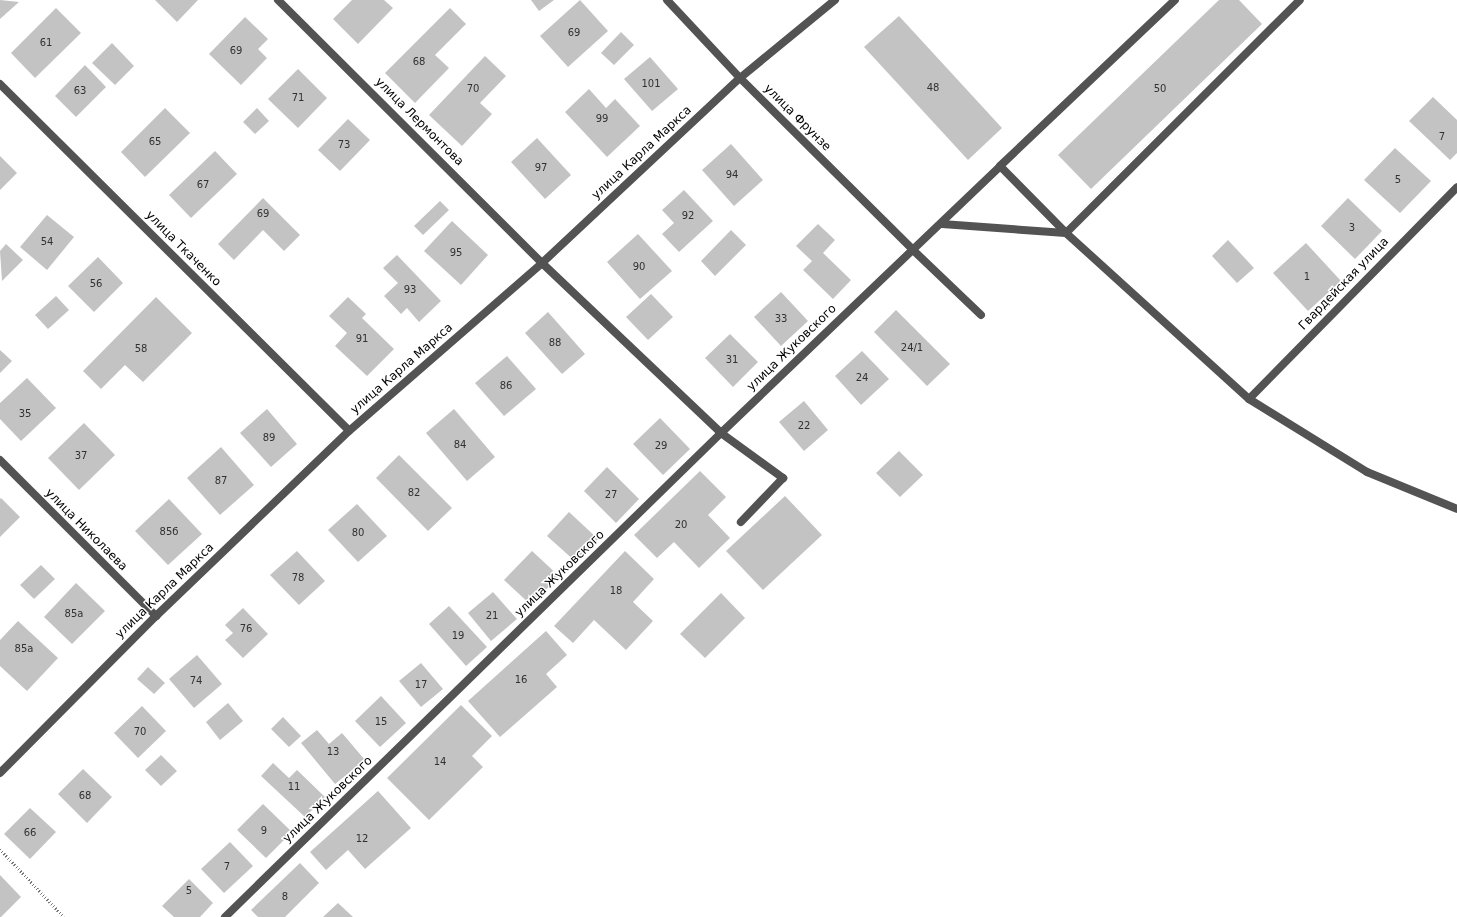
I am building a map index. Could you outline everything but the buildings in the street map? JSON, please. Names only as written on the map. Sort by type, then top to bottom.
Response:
[{"type":"street","name":"улица Лермонтова","points":[[278,0],[542,263],[721,433],[783,478],[741,522]]},
{"type":"street","name":"улица Фрунзе","points":[[667,0],[740,78],[913,250],[981,315]]},
{"type":"street","name":"улица Карла Маркса","points":[[0,773],[156,616],[349,432],[542,263],[740,78],[835,0]]},
{"type":"street","name":"улица Жуковского","points":[[225,917],[721,433],[942,224],[1000,166],[1175,0]]},
{"type":"street","points":[[942,224],[1066,233],[1300,0]]},
{"type":"street","name":"улица Ткаченко","points":[[0,84],[349,432]]},
{"type":"street","points":[[1000,166],[1066,233],[1249,399],[1367,472],[1457,509]]},
{"type":"street","name":"Гвардейская улица","points":[[1249,399],[1457,186]]},
{"type":"street","name":"улица Николаева","points":[[0,460],[156,616]]},
{"type":"path","points":[[0,849],[64,917]]}]
